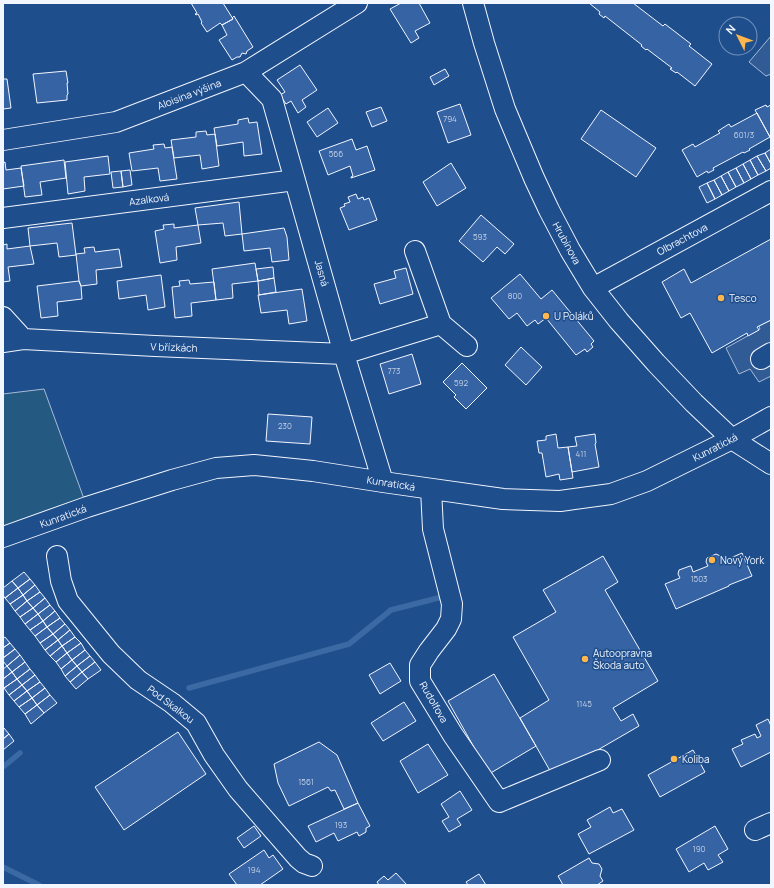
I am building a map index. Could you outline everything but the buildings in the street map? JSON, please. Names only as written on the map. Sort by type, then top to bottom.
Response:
[{"type":"street","name":"Aloisina výšina","points":[[3,140],[116,122],[246,72],[357,3]]},
{"type":"street","name":"Hrubínova","points":[[473,3],[505,109],[534,178],[570,250],[593,288],[618,321],[694,403],[732,439],[771,464]]},
{"type":"street","name":"Jasná","points":[[246,72],[272,99],[344,354],[383,482]]},
{"type":"street","name":"Azalková","points":[[3,218],[295,180]]},
{"type":"street","name":"Olbrachtova","points":[[593,288],[771,191]]},
{"type":"street","points":[[415,250],[441,324],[467,346]]},
{"type":"street","points":[[3,317],[23,339]]},
{"type":"street","name":"V břízkách","points":[[3,342],[23,339],[344,354],[441,324]]},
{"type":"street","name":"Kunratická","points":[[3,537],[97,504],[172,480],[216,468],[254,465],[313,471],[504,499],[560,501],[611,494],[647,481],[732,439],[771,417]]},
{"type":"street","name":"Rudolfova","points":[[431,489],[433,529],[452,604],[451,619],[446,629],[420,665],[420,681],[453,735],[499,802],[600,760]]},
{"type":"street","name":"Pod Skalkou","points":[[57,556],[61,581],[68,601],[81,618],[111,654],[138,680],[172,703],[196,723],[214,755],[238,789],[298,858],[304,863],[312,866]]},
{"type":"shaded area","points":[[771,36],[771,74],[766,76],[749,62],[754,56],[758,56],[758,51]]},
{"type":"shaded area","points":[[771,320],[771,376],[759,382],[750,369],[739,374],[726,348],[760,329],[759,326]]},
{"type":"shaded area","points":[[44,389],[87,507],[3,537],[3,394]]},
{"type":"waterway","points":[[189,688],[349,644],[391,610],[442,597]]},
{"type":"waterway","points":[[3,767],[20,753]]},
{"type":"waterway","points":[[3,867],[39,885]]},
{"type":"place","name":"Tesco","points":[[721,298]]},
{"type":"place","name":"U Poláků","points":[[546,316]]},
{"type":"place","name":"Nový York","points":[[712,560]]},
{"type":"place","name":"Autoopravna Škoda auto","points":[[585,659]]},
{"type":"place","name":"Koliba","points":[[674,759]]}]
